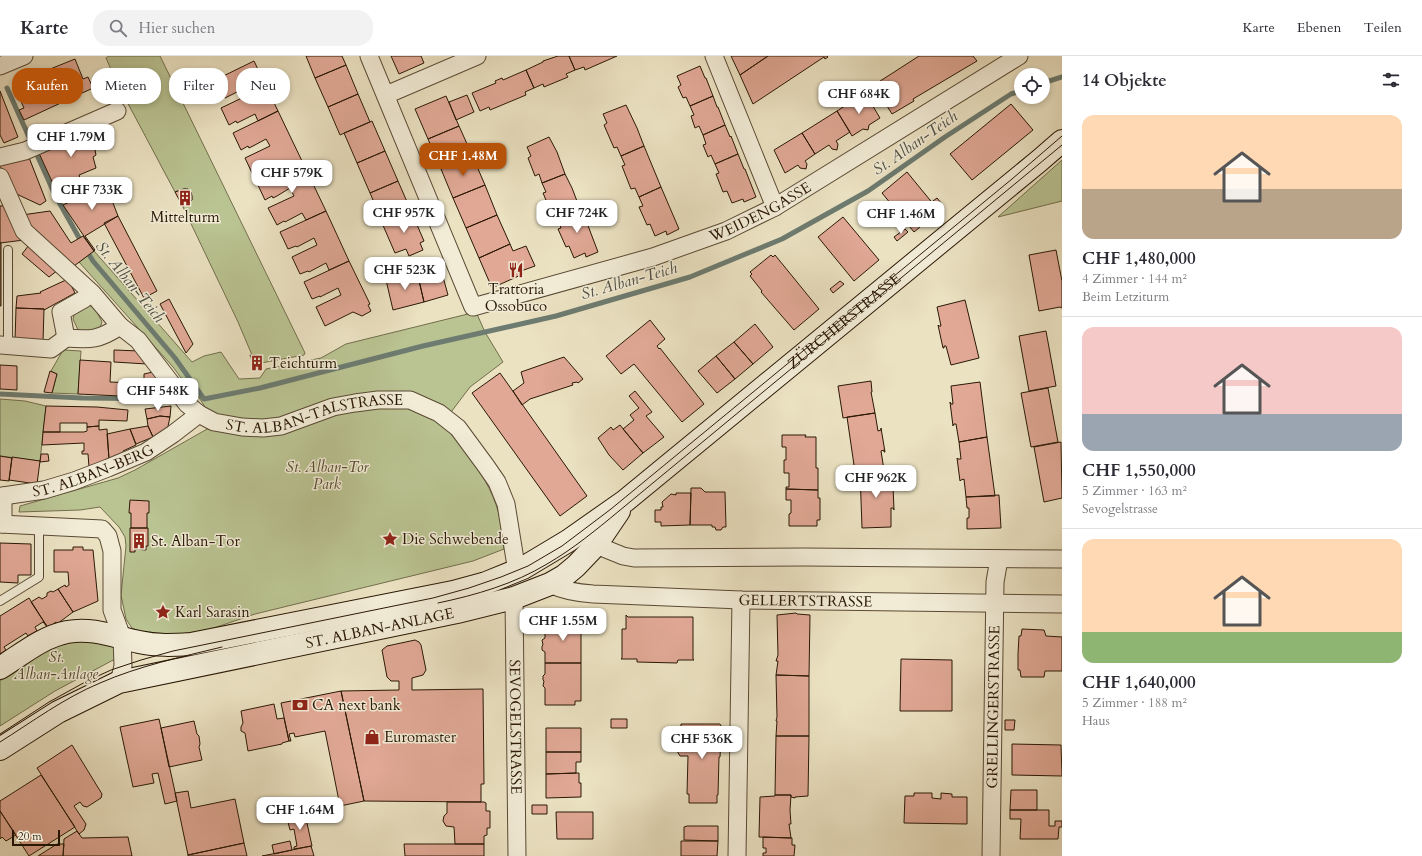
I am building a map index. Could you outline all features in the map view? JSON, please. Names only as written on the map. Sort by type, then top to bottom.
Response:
[{"type":"main road","name":"ZÜRCHERSTRASSE","points":[[517,572],[568,541],[625,501],[1062,141]]},
{"type":"main road","name":"ZÜRCHERSTRASSE","points":[[514,598],[550,584],[564,576],[576,566],[596,545],[625,501]]},
{"type":"main road","points":[[568,541],[582,541],[596,545]]},
{"type":"main road","points":[[514,598],[517,572],[550,584],[548,570],[549,553]]},
{"type":"main road","name":"ST. ALBAN-ANLAGE","points":[[0,668],[44,640],[78,630],[101,632],[159,646],[191,644],[453,592],[486,583],[517,572]]},
{"type":"main road","name":"ST. ALBAN-ANLAGE","points":[[0,749],[58,712],[118,682],[457,612],[514,598]]},
{"type":"street","points":[[0,66],[24,56]]},
{"type":"street","points":[[369,56],[386,95],[476,56]]},
{"type":"street","points":[[714,56],[775,207]]},
{"type":"street","name":"WEIDENGASSE","points":[[386,95],[473,306],[653,256],[726,231],[775,207],[1001,60],[1019,56]]},
{"type":"street","points":[[0,157],[25,151],[117,111]]},
{"type":"street","points":[[0,177],[24,231],[92,293],[120,326],[138,340],[188,403]]},
{"type":"street","points":[[66,338],[61,312],[92,293]]},
{"type":"street","points":[[4,345],[51,349],[66,338],[85,340],[105,336],[120,326]]},
{"type":"street","name":"ST. ALBAN-TALSTRASSE","points":[[188,403],[214,422],[225,425],[263,428],[281,426],[334,407],[355,403],[378,400],[410,400],[425,405],[439,413],[458,428],[497,482],[506,504],[517,572]]},
{"type":"street","name":"ST. ALBAN-BERG","points":[[1,524],[2,495],[44,490],[74,481],[146,452],[174,434],[188,403]]},
{"type":"street","points":[[1,524],[102,529],[108,536],[112,551],[112,602],[122,637],[123,666],[118,682]]},
{"type":"street","points":[[596,545],[623,556],[634,558],[804,556],[1062,559]]},
{"type":"street","name":"GRELLINGERSTRASSE","points":[[991,856],[996,582],[999,559]]},
{"type":"street","name":"GELLERTSTRASSE","points":[[550,584],[578,593],[741,600],[1062,604]]},
{"type":"street","name":"SEVOGELSTRASSE","points":[[514,598],[517,856]]},
{"type":"street","points":[[737,856],[741,600]]},
{"type":"street","points":[[101,632],[112,602]]},
{"type":"lane","points":[[4,345],[8,250]]},
{"type":"lane","points":[[0,601],[39,577],[39,526]]},
{"type":"green space","points":[[109,56],[160,56],[169,74],[169,104],[183,104],[305,353],[304,355],[261,363],[262,360],[259,356],[252,355],[238,322],[183,207],[192,200],[191,192],[187,189],[183,189],[175,192],[128,104],[161,104],[161,68],[110,68],[106,58]]},
{"type":"green space","points":[[1062,160],[1062,201],[998,217]]},
{"type":"green space","name":"St. Alban-Tor Park","points":[[94,251],[192,362],[204,356],[221,352],[239,379],[260,378],[266,369],[321,358],[346,344],[476,312],[485,332],[503,362],[470,387],[442,424],[476,466],[493,496],[499,513],[504,549],[473,561],[255,614],[208,630],[181,634],[153,634],[141,632],[132,628],[126,619],[121,595],[126,546],[125,537],[119,527],[100,507],[80,510],[19,512],[20,506],[118,478],[216,424],[198,396],[196,398],[173,367],[79,262]]},
{"type":"green space","points":[[89,305],[95,308],[102,322],[100,328],[85,335],[79,332],[73,319],[75,312]]},
{"type":"green space","points":[[63,350],[81,351],[78,394],[52,393],[57,374],[51,371]]},
{"type":"green space","points":[[0,399],[25,401],[46,406],[40,461],[0,456]]},
{"type":"green space","name":"St. Alban-Anlage","points":[[67,639],[113,644],[117,658],[55,691],[0,726],[0,681],[33,660],[34,653]]},
{"type":"building","points":[[306,56],[342,56],[346,65],[315,78]]},
{"type":"building","points":[[391,56],[421,56],[424,63],[399,74]]},
{"type":"building","points":[[558,56],[569,56],[575,70],[566,74],[568,77],[544,87],[543,84],[534,88],[526,70],[543,61]]},
{"type":"building","points":[[569,56],[617,56],[585,70],[584,67],[575,70]]},
{"type":"building","points":[[731,56],[768,56],[740,75]]},
{"type":"building","points":[[768,56],[828,57],[825,59],[824,57],[753,104],[740,75]]},
{"type":"building","points":[[919,56],[973,56],[977,61],[913,99],[914,101],[892,114],[874,85]]},
{"type":"building","points":[[75,59],[79,68],[53,68]]},
{"type":"building","points":[[254,61],[257,68],[240,68]]},
{"type":"building","points":[[346,65],[358,94],[328,107],[315,78]]},
{"type":"building","points":[[700,66],[713,96],[690,106],[686,97],[683,98],[678,87],[681,85],[677,76]]},
{"type":"building","points":[[236,70],[236,92],[228,96],[228,74]]},
{"type":"building","points":[[526,70],[534,88],[525,92],[526,95],[490,110],[489,107],[480,111],[472,93],[496,83],[495,81],[502,78],[503,80]]},
{"type":"building","points":[[88,77],[91,84],[91,89],[83,93],[83,79]]},
{"type":"building","points":[[0,91],[18,137],[4,143],[0,135]]},
{"type":"building","points":[[865,93],[880,118],[869,125],[868,130],[863,129],[852,136],[837,111]]},
{"type":"building","points":[[358,94],[370,122],[340,135],[328,107]]},
{"type":"building","points":[[467,95],[474,112],[456,120],[449,102]]},
{"type":"building","points":[[446,96],[459,126],[428,139],[415,109]]},
{"type":"building","points":[[713,96],[725,125],[703,135],[699,126],[695,128],[691,116],[694,115],[690,106]]},
{"type":"building","points":[[236,101],[236,104],[275,104],[278,111],[258,121],[255,114],[237,123],[236,121],[229,125],[221,108]]},
{"type":"building","points":[[22,104],[58,104],[24,120],[19,110],[24,108]]},
{"type":"building","points":[[1011,104],[1033,130],[972,180],[950,154]]},
{"type":"building","points":[[626,105],[644,146],[621,156],[617,147],[614,148],[604,125],[607,123],[603,114]]},
{"type":"building","points":[[278,111],[302,161],[282,170],[278,163],[261,173],[260,171],[253,175],[245,158],[270,146],[266,139],[249,148],[248,146],[241,150],[233,133]]},
{"type":"building","points":[[837,111],[850,132],[836,141],[838,144],[837,150],[832,149],[829,145],[815,154],[802,133]]},
{"type":"building","points":[[372,121],[385,151],[357,163],[344,133]]},
{"type":"building","points":[[725,125],[738,154],[715,164],[711,155],[708,157],[703,145],[706,144],[703,135]]},
{"type":"building","points":[[459,126],[472,155],[441,169],[428,139]]},
{"type":"building","points":[[96,127],[101,148],[95,150],[96,155],[93,157],[96,168],[79,175],[81,181],[55,188],[38,151]]},
{"type":"building","points":[[802,133],[815,154],[805,161],[807,164],[806,169],[800,168],[798,165],[785,173],[774,150]]},
{"type":"building","points":[[549,137],[557,152],[565,174],[542,183],[539,174],[535,176],[528,158],[531,156],[527,147]]},
{"type":"building","points":[[644,146],[661,187],[639,197],[635,188],[631,189],[622,166],[625,165],[621,156]]},
{"type":"building","points":[[385,151],[398,181],[370,193],[357,163]]},
{"type":"building","points":[[738,154],[756,197],[744,202],[743,199],[732,203],[727,191],[723,192],[716,174],[719,173],[715,164]]},
{"type":"building","points":[[28,155],[46,201],[40,205],[8,190],[0,167],[0,162]]},
{"type":"building","points":[[472,155],[485,185],[453,198],[441,169]]},
{"type":"building","points":[[302,161],[326,211],[306,220],[302,213],[277,225],[268,208],[294,196],[290,188],[273,198],[272,196],[265,200],[257,183]]},
{"type":"building","points":[[907,172],[939,211],[914,232],[882,193]]},
{"type":"building","points":[[565,174],[580,209],[558,219],[554,210],[551,212],[543,193],[546,192],[542,183]]},
{"type":"building","points":[[398,181],[411,211],[383,223],[370,193]]},
{"type":"building","points":[[106,185],[118,216],[85,236],[95,250],[94,251],[63,205]]},
{"type":"building","points":[[485,185],[497,215],[466,228],[453,198]]},
{"type":"building","points":[[661,187],[679,229],[667,235],[666,231],[655,236],[650,224],[647,225],[639,207],[643,206],[639,197]]},
{"type":"building","name":"Mittelturm","points":[[188,189],[191,192],[192,200],[183,207],[175,192]]},
{"type":"building","points":[[937,198],[942,204],[939,208],[933,201]]},
{"type":"building","points":[[11,205],[24,240],[0,243],[0,206]]},
{"type":"building","points":[[580,209],[598,252],[586,257],[585,253],[574,258],[569,246],[566,247],[558,229],[561,228],[558,219]]},
{"type":"building","points":[[50,211],[71,243],[83,236],[94,251],[74,266],[29,231],[22,215]]},
{"type":"building","points":[[326,211],[349,261],[329,270],[326,263],[309,272],[300,274],[292,257],[317,245],[314,238],[297,247],[288,249],[280,232]]},
{"type":"building","points":[[411,211],[424,241],[420,243],[423,250],[409,256],[406,249],[395,253],[382,223]]},
{"type":"building","points":[[497,215],[510,244],[479,258],[466,228]]},
{"type":"building","points":[[118,216],[157,291],[144,298],[104,223]]},
{"type":"building","points":[[843,217],[879,260],[854,281],[818,237]]},
{"type":"building","points":[[905,229],[908,232],[897,241],[894,237]]},
{"type":"building","points":[[1,243],[1,306],[0,306]]},
{"type":"building","points":[[510,244],[513,251],[526,246],[535,266],[521,271],[523,274],[492,288],[479,258]]},
{"type":"building","points":[[29,245],[58,270],[49,277],[22,254]]},
{"type":"building","points":[[1056,250],[1062,281],[1062,308],[1060,307],[1039,311],[1029,255]]},
{"type":"building","points":[[771,255],[773,257],[775,255],[819,309],[794,330],[761,292],[762,291],[750,276],[752,274],[750,272]]},
{"type":"building","points":[[349,261],[370,304],[368,305],[371,311],[362,316],[353,312],[325,326],[316,307],[341,295],[338,288],[320,297],[312,299],[304,282]]},
{"type":"building","points":[[440,266],[448,295],[424,302],[417,272]]},
{"type":"building","points":[[417,272],[424,302],[393,310],[386,280]]},
{"type":"building","points":[[68,279],[75,293],[44,310],[16,308],[17,296],[41,293],[40,292]]},
{"type":"building","points":[[840,281],[844,284],[833,293],[830,289]]},
{"type":"building","points":[[169,299],[193,344],[186,353],[160,304]]},
{"type":"building","points":[[965,300],[979,358],[951,365],[946,346],[943,348],[938,325],[941,326],[937,307]]},
{"type":"building","points":[[16,308],[44,309],[43,342],[15,341]]},
{"type":"building","points":[[650,320],[665,339],[657,346],[704,404],[682,422],[634,364],[621,374],[606,356]]},
{"type":"building","points":[[755,324],[773,347],[753,364],[734,342]]},
{"type":"building","points":[[1046,331],[1056,386],[1029,391],[1019,336]]},
{"type":"building","points":[[734,342],[753,364],[735,379],[716,356]]},
{"type":"building","points":[[114,350],[140,351],[147,364],[114,362]]},
{"type":"building","name":"Teichturm","points":[[250,355],[256,355],[261,358],[261,363],[258,367],[259,370],[256,371]]},
{"type":"building","points":[[716,356],[735,379],[717,393],[698,371]]},
{"type":"building","points":[[564,357],[583,379],[578,383],[572,383],[573,385],[530,399],[522,405],[513,391],[524,383],[521,372]]},
{"type":"building","points":[[80,360],[111,362],[110,382],[144,382],[144,374],[153,372],[168,396],[163,398],[78,394]]},
{"type":"building","points":[[0,365],[17,366],[17,390],[0,389]]},
{"type":"building","points":[[50,371],[57,374],[52,393],[44,392]]},
{"type":"building","points":[[500,373],[587,496],[560,516],[472,393]]},
{"type":"building","points":[[871,381],[871,392],[875,413],[843,418],[838,386]]},
{"type":"building","points":[[980,382],[987,437],[959,442],[956,424],[953,426],[950,402],[953,404],[951,386]]},
{"type":"building","points":[[1048,388],[1058,442],[1031,447],[1021,393]]},
{"type":"building","points":[[635,391],[652,412],[646,416],[664,437],[643,453],[623,429],[634,420],[630,415],[639,408],[629,396]]},
{"type":"building","points":[[46,406],[97,407],[128,410],[127,421],[99,420],[99,426],[87,427],[87,423],[60,423],[60,432],[43,432]]},
{"type":"building","points":[[171,406],[170,417],[160,416],[147,419],[145,409]]},
{"type":"building","points":[[875,413],[878,431],[881,430],[881,428],[885,452],[884,450],[881,451],[884,470],[855,472],[847,417]]},
{"type":"building","points":[[160,416],[170,417],[167,431],[153,437],[148,426],[147,419]]},
{"type":"building","points":[[620,425],[643,453],[623,470],[609,455],[598,438],[611,427],[613,430]]},
{"type":"building","points":[[99,426],[99,430],[107,429],[109,459],[89,467],[88,454],[82,454],[82,451],[84,451],[84,443],[42,445],[43,432],[84,432],[87,431],[87,427]]},
{"type":"building","points":[[148,426],[153,437],[136,444],[130,429]]},
{"type":"building","points":[[130,429],[136,445],[123,451],[124,453],[109,459],[107,434]]},
{"type":"building","points":[[782,435],[806,435],[805,437],[816,437],[818,490],[786,489],[786,487],[789,487],[789,473],[784,473],[786,447],[782,447]]},
{"type":"building","points":[[987,437],[995,496],[966,497],[964,479],[960,481],[957,458],[961,459],[959,442]]},
{"type":"building","points":[[1061,442],[1062,498],[1044,502],[1034,447]]},
{"type":"building","points":[[41,454],[48,454],[49,461],[40,462]]},
{"type":"building","points":[[0,456],[12,458],[9,481],[0,480]]},
{"type":"building","points":[[12,457],[40,461],[37,484],[9,480]]},
{"type":"building","points":[[889,470],[890,488],[893,486],[894,510],[891,508],[891,527],[862,528],[860,471]]},
{"type":"building","points":[[691,488],[701,488],[705,492],[725,492],[726,527],[723,527],[721,530],[716,530],[715,527],[712,527],[712,525],[690,525]]},
{"type":"building","points":[[786,489],[818,490],[818,498],[820,498],[820,520],[817,520],[817,526],[789,526],[791,500],[786,500]]},
{"type":"building","points":[[676,493],[691,493],[690,525],[661,526],[661,522],[655,522],[655,510],[661,510],[661,507],[663,507],[662,502],[671,494],[676,495]]},
{"type":"building","points":[[999,495],[1001,528],[967,529],[969,508],[967,508],[966,497]]},
{"type":"building","points":[[130,500],[149,501],[147,528],[131,528],[131,513],[129,513]]},
{"type":"building","name":"St. Alban-Tor","points":[[130,528],[148,528],[148,546],[146,546],[146,550],[135,549],[135,552],[130,552]]},
{"type":"building","points":[[0,543],[31,544],[31,575],[18,575],[18,583],[0,582]]},
{"type":"building","points":[[73,547],[83,547],[83,550],[93,550],[98,601],[73,612],[58,589],[65,585],[66,587],[69,585],[68,572],[54,572],[54,550],[73,550]]},
{"type":"building","points":[[58,589],[73,612],[57,624],[56,622],[48,628],[31,602],[39,597],[42,599],[47,596],[47,593]]},
{"type":"building","points":[[29,598],[48,628],[43,622],[35,627],[37,631],[28,636],[26,633],[4,647],[6,650],[0,654],[0,616]]},
{"type":"building","points":[[796,613],[810,615],[809,676],[776,675],[778,661],[776,661],[778,655],[777,615]]},
{"type":"building","points":[[626,615],[628,617],[693,617],[694,660],[678,660],[677,663],[637,662],[637,659],[621,659],[622,629],[626,629]]},
{"type":"building","points":[[557,621],[581,621],[581,663],[545,663],[545,652],[542,650],[542,640],[545,638],[545,628],[548,628],[548,624]]},
{"type":"building","points":[[1022,629],[1044,630],[1046,636],[1062,637],[1062,671],[1045,671],[1044,677],[1021,677],[1020,670],[1018,670],[1018,654],[1019,636],[1021,636]]},
{"type":"building","points":[[415,640],[421,645],[426,670],[423,675],[412,678],[412,690],[483,689],[484,784],[481,784],[481,802],[364,801],[341,691],[399,690],[399,681],[391,681],[387,677],[382,650],[387,646]]},
{"type":"building","points":[[901,659],[952,660],[952,711],[900,711]]},
{"type":"building","points":[[545,663],[581,663],[581,701],[575,701],[575,705],[545,705],[543,676],[545,674]]},
{"type":"building","points":[[776,675],[809,676],[809,736],[776,736]]},
{"type":"building","points":[[341,691],[364,801],[340,806],[325,731],[295,737],[294,733],[289,734],[291,741],[289,741],[281,703]]},
{"type":"building","points":[[274,704],[277,719],[284,718],[289,741],[282,744],[248,751],[245,733],[241,731],[243,723],[241,711]]},
{"type":"building","points":[[159,719],[177,801],[165,804],[158,773],[152,774],[154,783],[133,787],[120,727]]},
{"type":"building","points":[[611,719],[627,719],[627,728],[611,728]]},
{"type":"building","points":[[1005,720],[1015,720],[1014,730],[1005,730]]},
{"type":"building","points":[[194,721],[197,734],[199,736],[199,747],[202,760],[169,767],[161,728]]},
{"type":"building","points":[[681,724],[720,724],[723,729],[719,757],[717,803],[689,803],[689,794],[687,794],[688,756],[680,756],[677,751],[677,743],[680,740]]},
{"type":"building","points":[[546,728],[581,728],[581,752],[546,752]]},
{"type":"building","points":[[776,736],[809,736],[808,796],[795,798],[791,797],[791,795],[775,795]]},
{"type":"building","points":[[1012,744],[1061,745],[1062,776],[1012,775]]},
{"type":"building","points":[[72,745],[102,794],[101,798],[87,807],[83,806],[80,802],[74,806],[86,824],[84,830],[79,834],[37,768]]},
{"type":"building","points":[[546,752],[581,752],[581,762],[576,762],[576,773],[546,774]]},
{"type":"building","points":[[579,773],[581,797],[546,798],[546,774]]},
{"type":"building","points":[[41,775],[75,827],[29,856],[0,811],[0,801]]},
{"type":"building","points":[[1011,790],[1037,790],[1037,810],[1010,810]]},
{"type":"building","points":[[188,791],[191,808],[235,799],[244,843],[188,855],[175,793]]},
{"type":"building","points":[[914,793],[932,793],[932,798],[941,799],[941,793],[952,794],[952,797],[967,797],[967,824],[904,823],[905,796],[914,796]]},
{"type":"building","points":[[791,795],[791,824],[789,824],[791,838],[759,837],[760,797]]},
{"type":"building","points":[[447,802],[486,803],[486,811],[490,811],[490,828],[487,828],[487,835],[484,836],[484,844],[455,844],[454,827],[446,826],[443,821],[444,816],[447,813]]},
{"type":"building","points":[[532,805],[547,805],[547,814],[532,814]]},
{"type":"building","points":[[1010,810],[1049,810],[1049,826],[1055,826],[1055,821],[1062,821],[1062,827],[1059,827],[1058,839],[1020,839],[1021,819],[1010,819]]},
{"type":"building","points":[[0,811],[16,835],[6,841],[2,837],[0,839]]},
{"type":"building","points":[[556,812],[593,812],[593,839],[557,839]]},
{"type":"building","points":[[305,814],[312,846],[294,849],[294,847],[297,846],[294,829],[290,830],[287,818]]},
{"type":"building","points":[[718,826],[718,841],[684,840],[684,827]]},
{"type":"building","points":[[77,831],[82,838],[128,837],[132,856],[63,856],[64,839]]},
{"type":"building","points":[[763,837],[792,838],[792,845],[795,845],[794,856],[763,856],[763,853],[766,853],[766,848],[763,848]]},
{"type":"building","points":[[290,841],[292,850],[274,854],[272,845]]},
{"type":"building","points":[[681,841],[718,841],[717,856],[681,856]]},
{"type":"building","points":[[244,843],[247,856],[188,856],[188,855]]},
{"type":"building","points":[[57,844],[64,844],[63,856],[38,856]]},
{"type":"building","points":[[404,844],[484,844],[484,856],[405,856]]},
{"type":"building","points":[[311,846],[314,856],[262,856],[292,850]]},
{"type":"waterway","name":"St. Alban-Teich","points":[[1050,81],[1062,77]]},
{"type":"waterway","name":"St. Alban-Teich","points":[[7,88],[55,195],[82,243]]},
{"type":"waterway","name":"St. Alban-Teich","points":[[86,250],[93,261],[175,358],[204,399],[260,388],[423,346],[556,316],[690,277],[782,239],[868,191],[945,137],[1014,93]]},
{"type":"waterway","name":"St. Alban-Teich","points":[[0,394],[82,398],[179,399]]},
{"type":"tram line","points":[[0,734],[49,702],[87,681],[111,670],[141,660],[173,651],[433,598],[469,588],[528,566],[562,546],[611,509],[1012,179],[1062,136]]},
{"type":"tram line","points":[[438,603],[508,583],[534,571],[575,546],[1062,145]]},
{"type":"tram line","points":[[0,742],[61,703],[100,683],[145,667],[222,647]]},
{"type":"place","name":"Mittelturm","points":[[185,198]]},
{"type":"place","name":"Trattoria Ossobuco","points":[[516,270]]},
{"type":"place","name":"Teichturm","points":[[257,363]]},
{"type":"place","name":"Die Schwebende","points":[[390,539]]},
{"type":"place","name":"St. Alban-Tor","points":[[139,541]]},
{"type":"place","name":"Karl Sarasin","points":[[163,612]]},
{"type":"place","name":"CA next bank","points":[[300,705]]},
{"type":"place","name":"Euromaster","points":[[372,737]]}]
